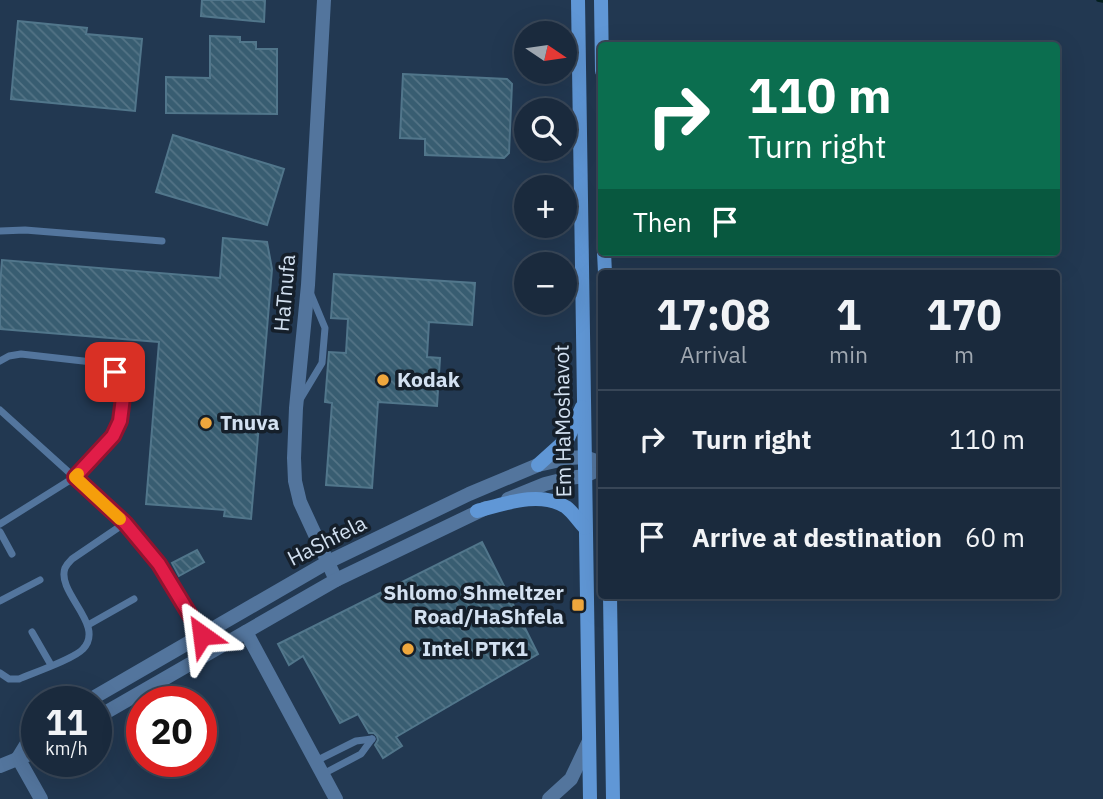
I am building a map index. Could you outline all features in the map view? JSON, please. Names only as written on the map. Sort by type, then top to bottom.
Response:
[{"type":"main road","name":"Em HaMoshavot","points":[[578,0],[590,799]]},
{"type":"main road","points":[[601,0],[602,42]]},
{"type":"main road","points":[[538,465],[568,438],[584,403]]},
{"type":"main road","points":[[477,512],[524,498],[549,501],[565,507],[585,528]]},
{"type":"main road","points":[[610,599],[613,799]]},
{"type":"street","name":"HaTnufa","points":[[324,0],[308,285],[294,458],[295,481],[300,502],[336,580]]},
{"type":"street","name":"HaShfela","points":[[112,687],[328,562],[470,494],[538,465],[585,457],[598,463]]},
{"type":"street","name":"HaShfela","points":[[112,709],[336,580],[477,512],[545,484],[585,476],[598,468]]},
{"type":"street","points":[[246,632],[336,799]]},
{"type":"street","points":[[549,799],[571,779],[589,741]]},
{"type":"street","points":[[18,758],[21,753]]},
{"type":"street","points":[[0,766],[21,757]]},
{"type":"street","points":[[18,758],[41,799]]},
{"type":"lane","points":[[0,231],[25,230],[162,241]]},
{"type":"lane","points":[[296,408],[322,363],[325,328],[308,285]]},
{"type":"lane","points":[[0,361],[21,354],[101,363],[115,372],[124,390],[120,421],[113,436],[75,477],[0,524]]},
{"type":"lane","points":[[0,410],[125,523],[159,564],[202,635]]},
{"type":"lane","points":[[0,673],[9,679],[19,679],[85,648],[89,639],[88,625],[65,583],[66,567],[72,559],[125,523]]},
{"type":"lane","points":[[0,532],[12,554]]},
{"type":"lane","points":[[0,601],[40,580]]},
{"type":"lane","points":[[88,625],[134,599]]},
{"type":"lane","points":[[32,632],[51,665]]},
{"type":"lane","points":[[372,739],[361,754],[319,768],[356,740],[372,739]]},
{"type":"building","points":[[202,0],[265,0],[264,22],[201,16]]},
{"type":"building","points":[[18,21],[87,28],[86,34],[142,39],[135,111],[11,99]]},
{"type":"building","points":[[210,36],[240,37],[240,42],[256,42],[256,49],[277,49],[277,114],[166,113],[166,77],[210,78]]},
{"type":"building","points":[[403,74],[507,79],[512,84],[509,153],[504,158],[425,155],[425,139],[400,138]]},
{"type":"building","points":[[173,135],[284,169],[267,225],[156,192]]},
{"type":"building","name":"Tnuva","points":[[223,238],[267,242],[272,269],[251,519],[224,516],[225,510],[146,504],[159,342],[0,329],[2,260],[220,278]]},
{"type":"building","name":"Kodak","points":[[334,274],[475,283],[472,325],[429,322],[427,357],[440,358],[437,406],[378,402],[372,488],[326,485],[332,403],[325,402],[329,352],[346,353],[348,319],[331,318]]},
{"type":"building","name":"Intel PTK1","points":[[482,542],[538,654],[396,737],[402,746],[383,758],[375,745],[377,736],[369,733],[358,714],[340,723],[303,656],[289,665],[278,644]]},
{"type":"building","points":[[197,550],[204,562],[179,576],[172,563]]},
{"type":"waterway","points":[[1098,0],[1103,1]]},
{"type":"slow traffic","points":[[78,474],[75,477],[120,519]]},
{"type":"place","name":"Kodak","points":[[383,380]]},
{"type":"place","name":"Tnuva","points":[[206,423]]},
{"type":"place","name":"Shlomo Shmeltzer Road/HaShfela","points":[[578,605]]},
{"type":"place","name":"Intel PTK1","points":[[408,649]]},
{"type":"route","points":[[115,372],[124,390],[120,421],[113,436],[75,477],[125,523],[159,564],[202,635]]}]
